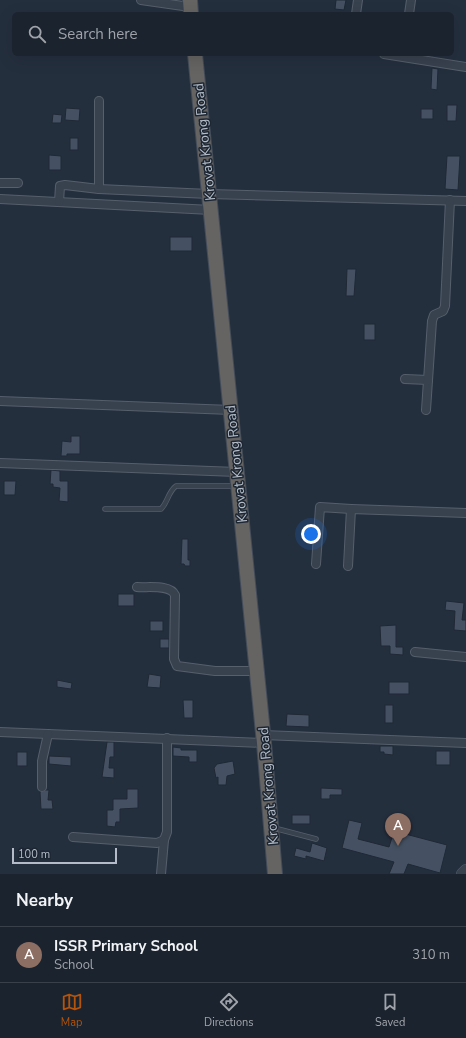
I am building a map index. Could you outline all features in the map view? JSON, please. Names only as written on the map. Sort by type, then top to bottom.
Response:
[{"type":"highway","name":"Krovat Krong Road","points":[[196,56],[264,739],[275,874]]},
{"type":"street","points":[[141,0],[190,7]]},
{"type":"street","points":[[356,12],[358,0]]},
{"type":"street","points":[[409,12],[411,0]]},
{"type":"street","points":[[405,56],[466,67]]},
{"type":"street","points":[[99,102],[99,189]]},
{"type":"street","points":[[0,183],[18,183]]},
{"type":"street","points":[[59,202],[60,186],[65,185],[99,189],[209,194],[466,201]]},
{"type":"street","points":[[0,199],[211,210]]},
{"type":"street","points":[[426,410],[432,321],[434,315],[443,310],[445,306],[450,200]]},
{"type":"street","points":[[405,379],[428,380]]},
{"type":"street","points":[[0,401],[231,410]]},
{"type":"street","points":[[0,463],[237,472]]},
{"type":"street","points":[[316,564],[320,507],[466,513]]},
{"type":"street","points":[[348,566],[351,509]]},
{"type":"street","points":[[137,587],[167,588],[173,592],[174,659],[177,666],[215,671],[257,671]]},
{"type":"street","points":[[415,652],[466,657]]},
{"type":"street","points":[[0,732],[167,738],[466,743]]},
{"type":"street","points":[[42,788],[42,761],[48,734]]},
{"type":"street","points":[[161,874],[164,840],[167,832],[167,738]]},
{"type":"street","points":[[74,837],[157,843],[164,840]]},
{"type":"street","points":[[462,874],[466,870]]},
{"type":"lane","points":[[105,509],[161,509],[166,504],[169,494],[176,486],[238,486]]},
{"type":"lane","points":[[271,827],[316,839]]},
{"type":"building","points":[[336,0],[346,0],[344,10],[335,9]]},
{"type":"building","points":[[432,68],[438,69],[437,90],[431,89]]},
{"type":"building","points":[[447,105],[457,105],[456,121],[447,121]]},
{"type":"building","points":[[66,108],[80,109],[79,121],[65,120]]},
{"type":"building","points":[[421,109],[433,109],[433,119],[421,119]]},
{"type":"building","points":[[53,114],[62,115],[61,123],[52,123]]},
{"type":"building","points":[[70,138],[78,138],[78,150],[70,150]]},
{"type":"building","points":[[49,155],[61,156],[61,170],[49,170]]},
{"type":"building","points":[[447,156],[460,156],[458,190],[445,189]]},
{"type":"building","points":[[170,237],[192,237],[192,251],[170,251]]},
{"type":"building","points":[[347,269],[356,269],[354,296],[346,296]]},
{"type":"building","points":[[364,324],[375,324],[375,340],[364,340]]},
{"type":"building","points":[[71,436],[80,436],[80,454],[67,454],[67,456],[61,456],[62,441],[71,442]]},
{"type":"building","points":[[51,470],[60,471],[60,481],[68,481],[68,502],[59,501],[60,488],[53,487],[53,484],[50,484]]},
{"type":"building","points":[[4,481],[16,481],[15,495],[4,495]]},
{"type":"building","points":[[182,539],[188,539],[188,560],[190,560],[190,566],[181,564]]},
{"type":"building","points":[[118,594],[134,594],[134,606],[118,606]]},
{"type":"building","points":[[446,601],[464,603],[462,620],[466,620],[466,631],[454,630],[455,611],[445,610]]},
{"type":"building","points":[[150,621],[163,621],[163,631],[150,631]]},
{"type":"building","points":[[396,625],[396,647],[403,647],[403,655],[390,654],[390,646],[381,646],[380,626]]},
{"type":"building","points":[[160,639],[169,639],[169,648],[160,648]]},
{"type":"building","points":[[149,674],[161,676],[160,688],[147,687]]},
{"type":"building","points":[[57,680],[72,683],[71,689],[57,687]]},
{"type":"building","points":[[389,682],[409,682],[409,694],[389,694]]},
{"type":"building","points":[[183,700],[193,700],[193,718],[184,718]]},
{"type":"building","points":[[385,705],[393,705],[393,723],[385,723]]},
{"type":"building","points":[[287,714],[309,715],[309,727],[286,726]]},
{"type":"building","points":[[107,742],[114,742],[114,757],[110,757],[109,768],[114,768],[114,778],[102,777]]},
{"type":"building","points":[[380,746],[393,746],[393,755],[380,752]]},
{"type":"building","points":[[173,747],[181,748],[181,750],[197,750],[197,762],[189,762],[189,757],[173,756]]},
{"type":"building","points":[[436,751],[450,751],[450,765],[436,765]]},
{"type":"building","points":[[17,752],[27,752],[27,766],[17,766]]},
{"type":"building","points":[[49,756],[71,757],[71,766],[49,764]]},
{"type":"building","points":[[233,761],[235,774],[227,776],[226,785],[218,785],[218,777],[216,778],[214,768],[217,764]]},
{"type":"building","points":[[321,788],[342,789],[342,795],[330,795],[330,799],[321,799]]},
{"type":"building","points":[[127,789],[138,789],[138,808],[120,809],[120,822],[116,822],[115,827],[107,826],[107,810],[113,810],[113,799],[127,799]]},
{"type":"building","points":[[49,790],[48,800],[52,800],[53,809],[41,809],[40,792]]},
{"type":"building","points":[[292,815],[310,815],[310,824],[292,824]]},
{"type":"building","points":[[349,820],[362,823],[358,839],[389,847],[394,831],[447,845],[440,873],[408,864],[404,874],[389,874],[394,862],[342,848]]},
{"type":"building","points":[[312,843],[327,848],[324,861],[306,856],[306,859],[294,856],[296,848],[310,852]]},
{"type":"place","name":"ISSR Primary School","points":[[398,846]]}]
